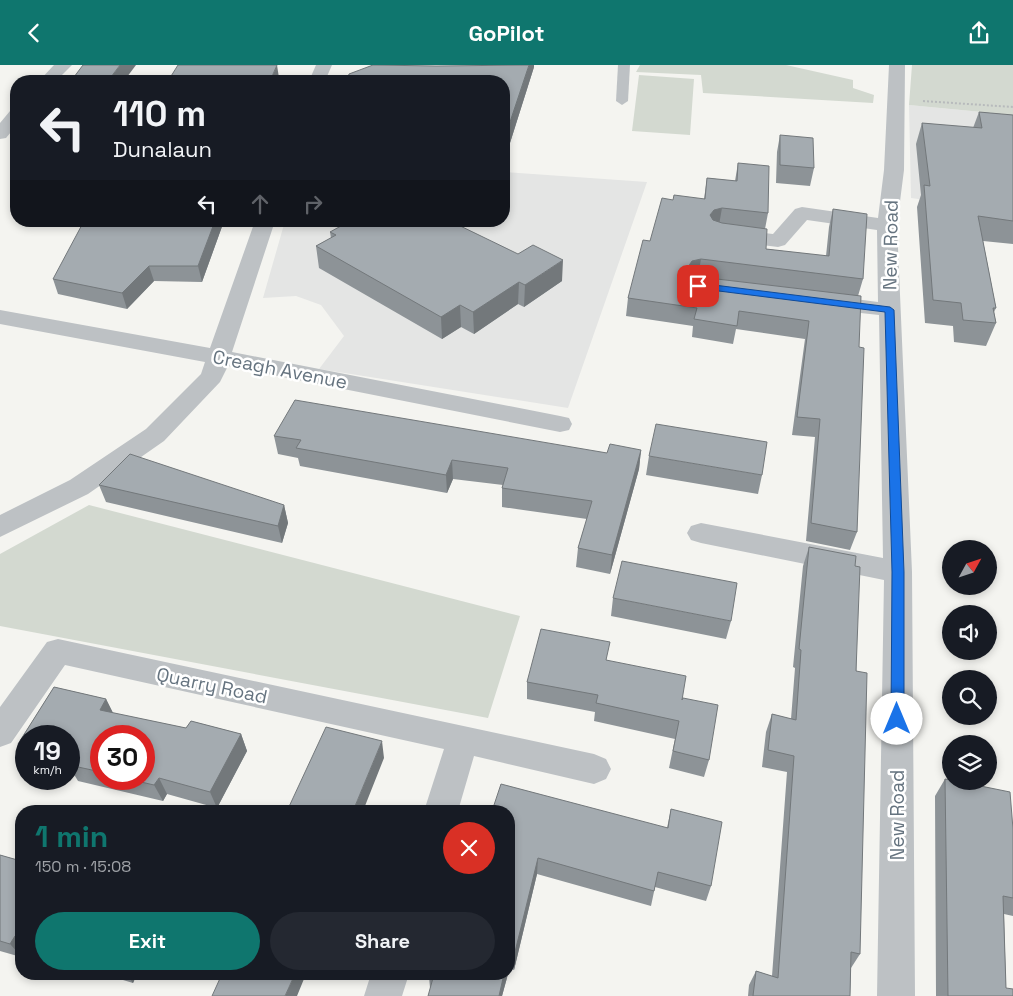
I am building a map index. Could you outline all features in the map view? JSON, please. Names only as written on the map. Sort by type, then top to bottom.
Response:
[{"type":"street","points":[[54,75],[64,65]]},
{"type":"street","name":"New Road","points":[[896,996],[898,572],[887,225],[894,170],[897,65]]},
{"type":"street","points":[[0,135],[10,122]]},
{"type":"street","points":[[719,233],[778,241],[802,213],[887,225]]},
{"type":"street","points":[[5,521],[79,487],[155,435],[212,377],[263,227]]},
{"type":"street","points":[[803,299],[890,310]]},
{"type":"street","name":"Creagh Avenue","points":[[0,317],[220,357],[560,424]]},
{"type":"street","points":[[702,533],[898,572]]},
{"type":"street","name":"Quarry Road","points":[[0,733],[58,651],[594,769]]},
{"type":"street","points":[[443,805],[463,739]]},
{"type":"street","points":[[383,996],[388,980]]},
{"type":"lane","points":[[622,101],[624,65]]},
{"type":"path","points":[[895,101],[946,101],[1013,107]]},
{"type":"shaded area","points":[[640,65],[786,65],[853,80],[853,88],[874,95],[873,103],[703,93],[701,75],[636,72]]},
{"type":"shaded area","points":[[912,65],[1013,65],[1013,115],[909,105]]},
{"type":"shaded area","points":[[639,75],[694,79],[690,135],[632,131]]},
{"type":"shaded area","points":[[909,105],[1013,115],[1013,212],[911,198]]},
{"type":"shaded area","points":[[510,172],[647,182],[568,408],[319,369],[344,336],[321,305],[296,296],[263,298],[283,227],[510,227]]},
{"type":"shaded area","points":[[89,505],[520,616],[488,718],[0,626],[0,554]]},
{"type":"building","points":[[83,65],[120,65],[112,75],[76,75]]},
{"type":"building","points":[[178,65],[277,65],[273,75],[172,75]]},
{"type":"building","points":[[373,65],[529,65],[510,122],[510,75],[349,74]]},
{"type":"building","points":[[979,112],[1013,115],[1013,221],[978,216],[996,308],[993,308],[996,323],[963,320],[961,303],[933,300],[924,185],[930,186],[922,123],[982,128]]},
{"type":"building","points":[[780,135],[813,138],[814,168],[780,165]]},
{"type":"building","points":[[738,163],[769,166],[768,213],[722,208],[714,210],[710,215],[713,220],[722,223],[767,229],[766,249],[829,256],[833,209],[867,214],[863,279],[701,259],[692,261],[688,267],[691,274],[700,277],[861,296],[859,347],[864,348],[857,532],[811,523],[820,419],[797,417],[809,321],[739,311],[737,326],[694,319],[697,308],[628,298],[643,240],[650,241],[662,198],[673,200],[674,195],[705,199],[707,178],[737,181]]},
{"type":"building","points":[[81,227],[213,227],[198,266],[149,266],[122,293],[53,279]]},
{"type":"building","points":[[339,227],[462,227],[518,254],[533,245],[563,260],[525,285],[519,282],[473,312],[460,305],[441,317],[316,246],[336,235],[330,232]]},
{"type":"building","points":[[295,400],[607,453],[610,444],[641,450],[612,555],[578,548],[592,501],[502,488],[508,468],[452,460],[446,475],[296,448],[301,440],[274,436]]},
{"type":"building","points":[[656,424],[767,442],[762,475],[649,456]]},
{"type":"building","points":[[130,454],[284,505],[278,526],[99,485]]},
{"type":"building","points":[[809,547],[856,556],[855,566],[860,567],[856,671],[867,673],[860,954],[851,952],[850,996],[753,996],[756,971],[778,978],[794,756],[768,750],[772,714],[796,720],[801,650],[799,649]]},
{"type":"building","points":[[622,561],[737,583],[731,621],[613,598]]},
{"type":"building","points":[[541,629],[610,642],[606,660],[686,676],[682,700],[683,698],[718,705],[709,760],[673,751],[679,721],[596,703],[598,695],[527,682]]},
{"type":"building","points":[[54,687],[106,699],[100,710],[186,728],[191,721],[241,734],[210,792],[159,778],[155,784],[155,725],[90,725],[90,770],[80,767],[80,725],[30,725]]},
{"type":"building","points":[[326,727],[382,741],[355,805],[290,805]]},
{"type":"building","points":[[501,784],[668,828],[671,809],[722,822],[711,886],[658,872],[654,891],[538,858],[515,952],[515,805],[494,805]]},
{"type":"building","points":[[997,789],[1010,792],[1013,829],[1013,898],[1003,896],[1006,988],[1013,989],[1013,996],[948,996],[945,790]]},
{"type":"building","points":[[0,855],[15,859],[15,936],[10,944],[0,941]]},
{"type":"building","points":[[219,980],[292,980],[285,996],[212,996]]},
{"type":"building","points":[[432,980],[503,980],[499,996],[428,996]]},
{"type":"route","points":[[698,286],[890,310],[898,572],[897,719]]}]
